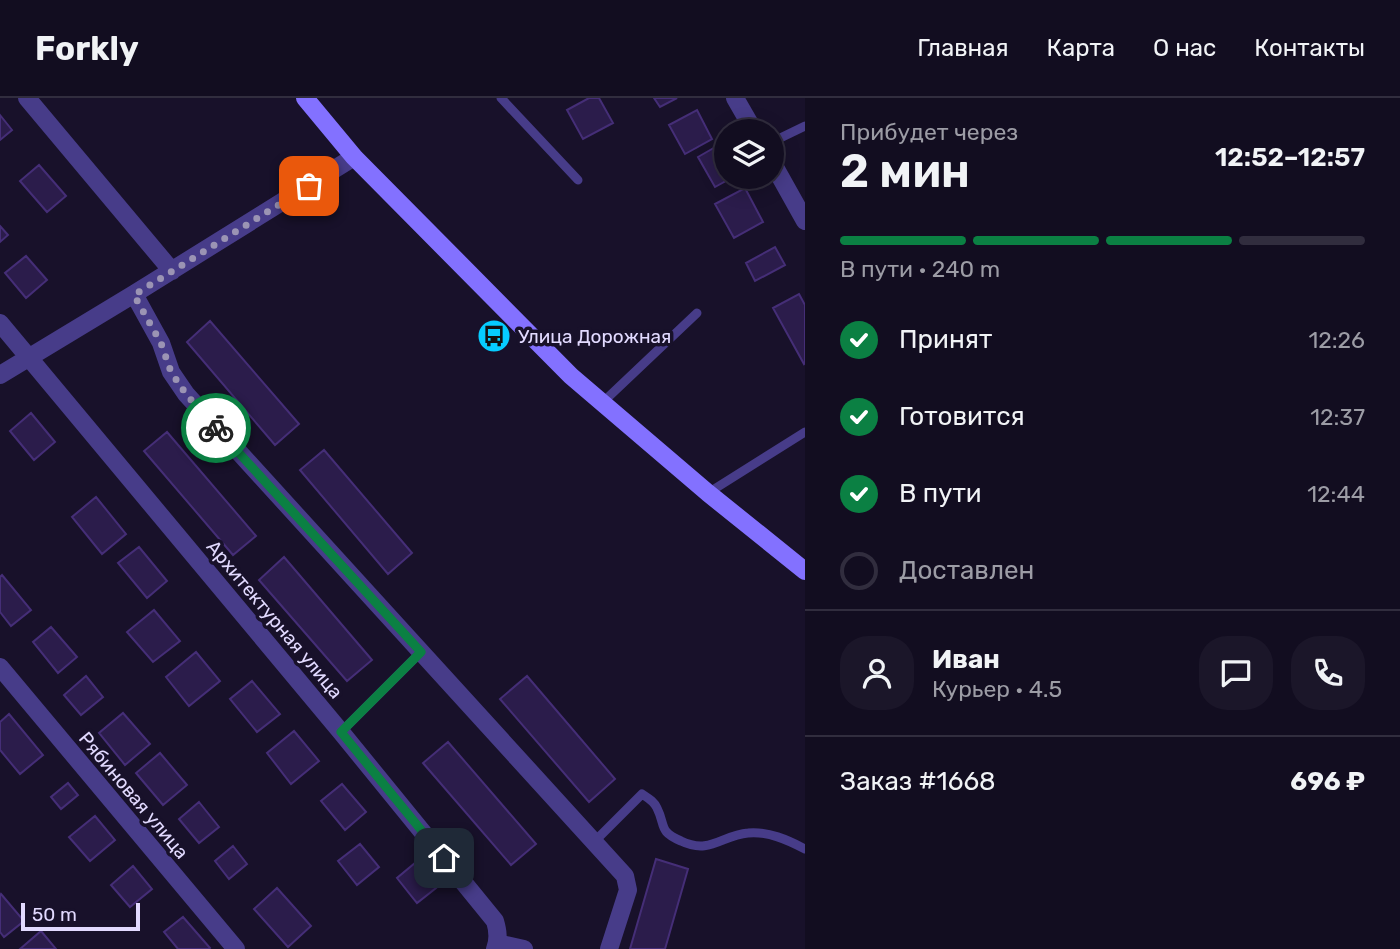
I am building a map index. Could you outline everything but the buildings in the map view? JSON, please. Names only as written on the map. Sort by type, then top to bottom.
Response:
[{"type":"main road","points":[[305,98],[354,157],[563,368],[708,493],[805,571]]},
{"type":"street","points":[[27,98],[172,271]]},
{"type":"street","points":[[735,98],[747,119]]},
{"type":"street","points":[[0,374],[134,295],[354,157]]},
{"type":"street","points":[[784,183],[805,221]]},
{"type":"street","points":[[134,295],[161,343],[171,372],[186,394],[625,876],[628,890],[609,949]]},
{"type":"street","name":"Архитектурная улица","points":[[0,323],[495,921],[498,930],[496,946]]},
{"type":"street","name":"Рябиновая улица","points":[[0,667],[236,949]]},
{"type":"street","points":[[496,946],[524,949]]},
{"type":"lane","points":[[501,98],[578,180]]},
{"type":"lane","points":[[784,137],[805,127]]},
{"type":"lane","points":[[602,403],[697,313]]},
{"type":"lane","points":[[708,493],[805,432]]},
{"type":"lane","points":[[341,732],[421,652]]},
{"type":"lane","points":[[594,842],[642,794],[652,800],[668,834],[683,843],[700,847],[714,845],[734,836],[756,833],[789,840],[805,849]]},
{"type":"way so far","points":[[216,428],[171,372],[161,343],[134,295],[309,186]]},
{"type":"place","name":"Улица Дорожная","points":[[494,336]]},
{"type":"route","points":[[216,428],[421,652],[341,732],[444,858]]}]
